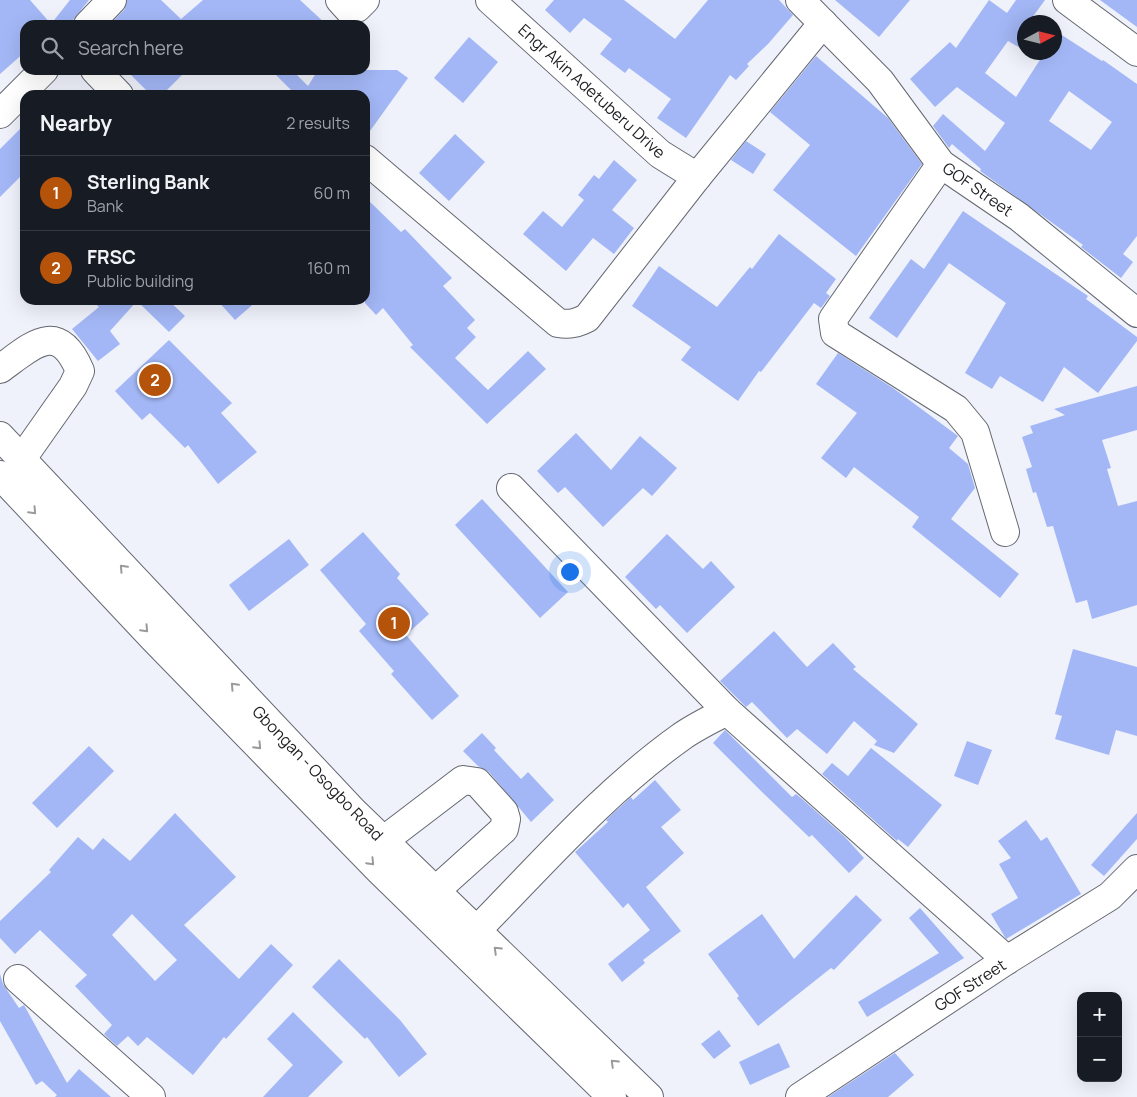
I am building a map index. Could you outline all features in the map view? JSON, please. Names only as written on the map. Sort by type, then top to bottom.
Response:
[{"type":"street","points":[[93,20],[112,0]]},
{"type":"street","points":[[340,0],[349,10],[357,8],[365,0]]},
{"type":"street","name":"Engr Akin Adetuberu Drive","points":[[490,0],[660,154],[696,177]]},
{"type":"street","name":"GOF Street","points":[[800,0],[880,81],[941,164],[1019,217],[1136,309]]},
{"type":"street","points":[[1075,2],[1137,52]]},
{"type":"street","points":[[370,163],[558,323],[566,324],[587,318],[696,177],[823,23]]},
{"type":"street","points":[[24,90],[39,75]]},
{"type":"street","points":[[100,75],[114,90]]},
{"type":"street","points":[[0,114],[20,94]]},
{"type":"street","points":[[941,164],[833,318],[832,326],[835,333],[956,409],[966,419],[975,432],[1005,532]]},
{"type":"street","points":[[0,369],[35,343],[50,341],[62,343],[73,355],[80,371],[73,386],[22,460]]},
{"type":"street","name":"Gbongan - Osogbo Road","points":[[0,436],[384,841],[649,1097]]},
{"type":"street","name":"Gbongan - Osogbo Road","points":[[0,475],[153,638],[380,871],[612,1097]]},
{"type":"street","points":[[511,488],[727,711],[1007,960]]},
{"type":"street","points":[[476,931],[592,812],[639,769],[682,736],[727,711]]},
{"type":"street","points":[[384,841],[463,780],[477,782],[504,812],[506,819],[504,829],[435,891]]},
{"type":"street","name":"GOF Street","points":[[800,1097],[1007,960],[1110,896],[1137,869]]},
{"type":"street","points":[[18,979],[151,1097]]},
{"type":"building","points":[[0,0],[30,0],[48,20],[20,20],[20,56],[0,74]]},
{"type":"building","points":[[70,0],[89,0],[73,20],[54,20]]},
{"type":"building","points":[[127,0],[161,0],[181,19],[203,0],[300,0],[322,20],[114,20],[124,10]]},
{"type":"building","points":[[554,0],[624,0],[675,39],[708,0],[779,0],[793,15],[768,44],[747,64],[749,66],[736,80],[730,75],[686,138],[657,118],[671,99],[629,68],[625,73],[600,54],[612,39],[584,18],[570,33],[545,10]]},
{"type":"building","points":[[835,0],[910,0],[879,37]]},
{"type":"building","points":[[989,0],[1007,13],[1016,0],[1045,0],[1034,15],[1017,15],[1017,46],[1008,41],[985,73],[1016,97],[1040,60],[1062,60],[1062,35],[1103,60],[1137,84],[1137,236],[1123,254],[1133,262],[1121,278],[1081,247],[1083,245],[980,171],[981,169],[952,144],[949,148],[933,126],[943,114],[985,151],[1005,123],[957,87],[935,107],[910,79],[950,42],[956,48]],"holes":[[[1069,91],[1112,122],[1091,150],[1049,121]]]},
{"type":"building","points":[[1100,0],[1137,0],[1137,27]]},
{"type":"building","points":[[469,37],[498,62],[463,103],[434,78]]},
{"type":"building","points":[[816,56],[888,118],[922,164],[856,256],[773,190],[810,145],[770,112]]},
{"type":"building","points":[[370,70],[397,70],[408,78],[370,131],[370,90],[291,90],[276,75],[297,75],[308,86],[315,75],[370,75]]},
{"type":"building","points":[[131,75],[182,75],[167,90],[146,90]]},
{"type":"building","points":[[20,129],[20,177],[0,197],[0,149]]},
{"type":"building","points":[[455,134],[485,162],[449,201],[419,173]]},
{"type":"building","points":[[746,141],[766,154],[753,174],[731,160]]},
{"type":"building","points":[[614,160],[637,180],[612,210],[634,228],[614,254],[593,238],[566,271],[523,234],[543,211],[562,227],[584,200],[578,195],[594,175],[599,179]]},
{"type":"building","points":[[370,202],[401,232],[405,229],[452,278],[443,286],[475,320],[467,328],[476,337],[455,358],[488,390],[528,351],[546,369],[487,424],[410,347],[413,345],[383,308],[376,315],[367,305],[370,305]]},
{"type":"building","points":[[963,211],[1088,296],[1086,299],[1137,337],[1137,341],[1098,393],[1064,367],[1043,402],[1000,376],[992,389],[965,373],[1006,303],[949,263],[897,338],[869,318],[911,259],[924,269]]},
{"type":"building","points":[[779,234],[836,279],[826,293],[830,296],[821,308],[814,303],[761,372],[759,371],[738,401],[681,360],[691,347],[632,306],[659,266],[717,307],[750,267],[752,269]]},
{"type":"building","points":[[97,305],[133,305],[110,331],[120,344],[98,361],[72,329],[99,307]]},
{"type":"building","points":[[141,305],[173,305],[185,316],[169,332]]},
{"type":"building","points":[[222,305],[252,305],[235,320]]},
{"type":"building","points":[[169,340],[232,403],[221,413],[257,452],[218,484],[188,445],[185,448],[150,413],[142,420],[115,391]]},
{"type":"building","points":[[838,353],[893,388],[958,436],[949,448],[968,464],[975,488],[951,519],[1019,574],[1000,598],[912,527],[919,517],[854,467],[846,478],[821,458],[857,413],[816,384]]},
{"type":"building","points":[[1137,386],[1137,430],[1102,440],[1111,468],[1107,469],[1118,506],[1137,501],[1137,605],[1092,619],[1087,600],[1076,603],[1053,526],[1047,527],[1036,492],[1033,493],[1026,469],[1032,467],[1022,437],[1033,433],[1030,426],[1065,415],[1054,409]]},
{"type":"building","points":[[576,433],[611,470],[640,436],[677,468],[652,496],[643,488],[603,527],[565,487],[558,493],[537,471]]},
{"type":"building","points":[[482,499],[568,592],[540,618],[455,525]]},
{"type":"building","points":[[363,532],[400,574],[397,578],[429,614],[406,635],[459,696],[432,720],[391,674],[394,671],[359,631],[366,624],[320,570]]},
{"type":"building","points":[[667,534],[703,569],[711,561],[735,587],[687,633],[660,605],[656,609],[625,577]]},
{"type":"building","points":[[289,539],[309,565],[249,611],[229,585]]},
{"type":"building","points":[[774,631],[807,667],[833,643],[856,667],[853,669],[918,724],[894,753],[874,745],[877,741],[854,721],[827,754],[797,729],[787,738],[752,702],[746,707],[720,681]]},
{"type":"building","points":[[1073,649],[1137,667],[1137,736],[1116,730],[1109,755],[1055,739],[1062,716],[1055,714]]},
{"type":"building","points":[[725,730],[792,797],[796,794],[801,798],[845,837],[864,858],[849,873],[812,835],[809,837],[713,743]]},
{"type":"building","points":[[482,733],[496,748],[494,750],[521,779],[528,772],[554,800],[531,822],[489,772],[478,766],[463,751]]},
{"type":"building","points":[[967,741],[992,750],[978,785],[954,776]]},
{"type":"building","points":[[89,746],[114,771],[57,828],[32,803]]},
{"type":"building","points":[[871,748],[942,805],[908,847],[898,839],[897,841],[822,774],[832,763],[848,776]]},
{"type":"building","points":[[655,780],[681,810],[661,827],[684,853],[646,887],[681,931],[643,960],[645,963],[622,982],[608,964],[650,930],[628,903],[623,908],[575,852],[608,822],[606,820],[631,797],[633,800]]},
{"type":"building","points":[[175,813],[236,877],[184,925],[239,979],[271,944],[293,965],[226,1039],[224,1037],[193,1075],[147,1037],[138,1046],[128,1036],[117,1046],[109,1039],[104,1034],[112,1025],[75,986],[87,975],[40,930],[15,954],[0,938],[0,921],[51,872],[49,870],[78,837],[93,850],[103,838],[130,861]],"holes":[[[132,914],[177,960],[155,981],[112,935]]]},
{"type":"building","points":[[1137,813],[1137,839],[1104,876],[1091,865]]},
{"type":"building","points":[[1026,820],[1041,841],[1047,837],[1081,894],[1006,939],[991,914],[1018,898],[999,864],[1011,858],[998,841]]},
{"type":"building","points":[[856,895],[882,920],[834,970],[831,968],[758,1026],[737,998],[739,996],[708,954],[762,914],[794,959]]},
{"type":"building","points":[[920,908],[964,958],[867,1017],[858,1002],[939,953],[909,918]]},
{"type":"building","points":[[339,959],[400,1020],[427,1054],[399,1077],[367,1037],[365,1039],[312,987]]},
{"type":"building","points":[[0,974],[3,984],[19,1008],[24,1005],[67,1083],[79,1069],[111,1097],[55,1097],[57,1095],[42,1081],[36,1085],[0,1021]]},
{"type":"building","points":[[293,1012],[343,1062],[308,1097],[263,1097],[293,1065],[267,1039]]},
{"type":"building","points":[[719,1030],[731,1046],[714,1059],[701,1044]]},
{"type":"building","points":[[779,1043],[790,1067],[750,1085],[739,1062]]},
{"type":"building","points":[[895,1053],[914,1075],[888,1097],[828,1097]]},
{"type":"place","name":"FRSC","points":[[155,380]]},
{"type":"place","name":"Sterling Bank","points":[[394,623]]}]
